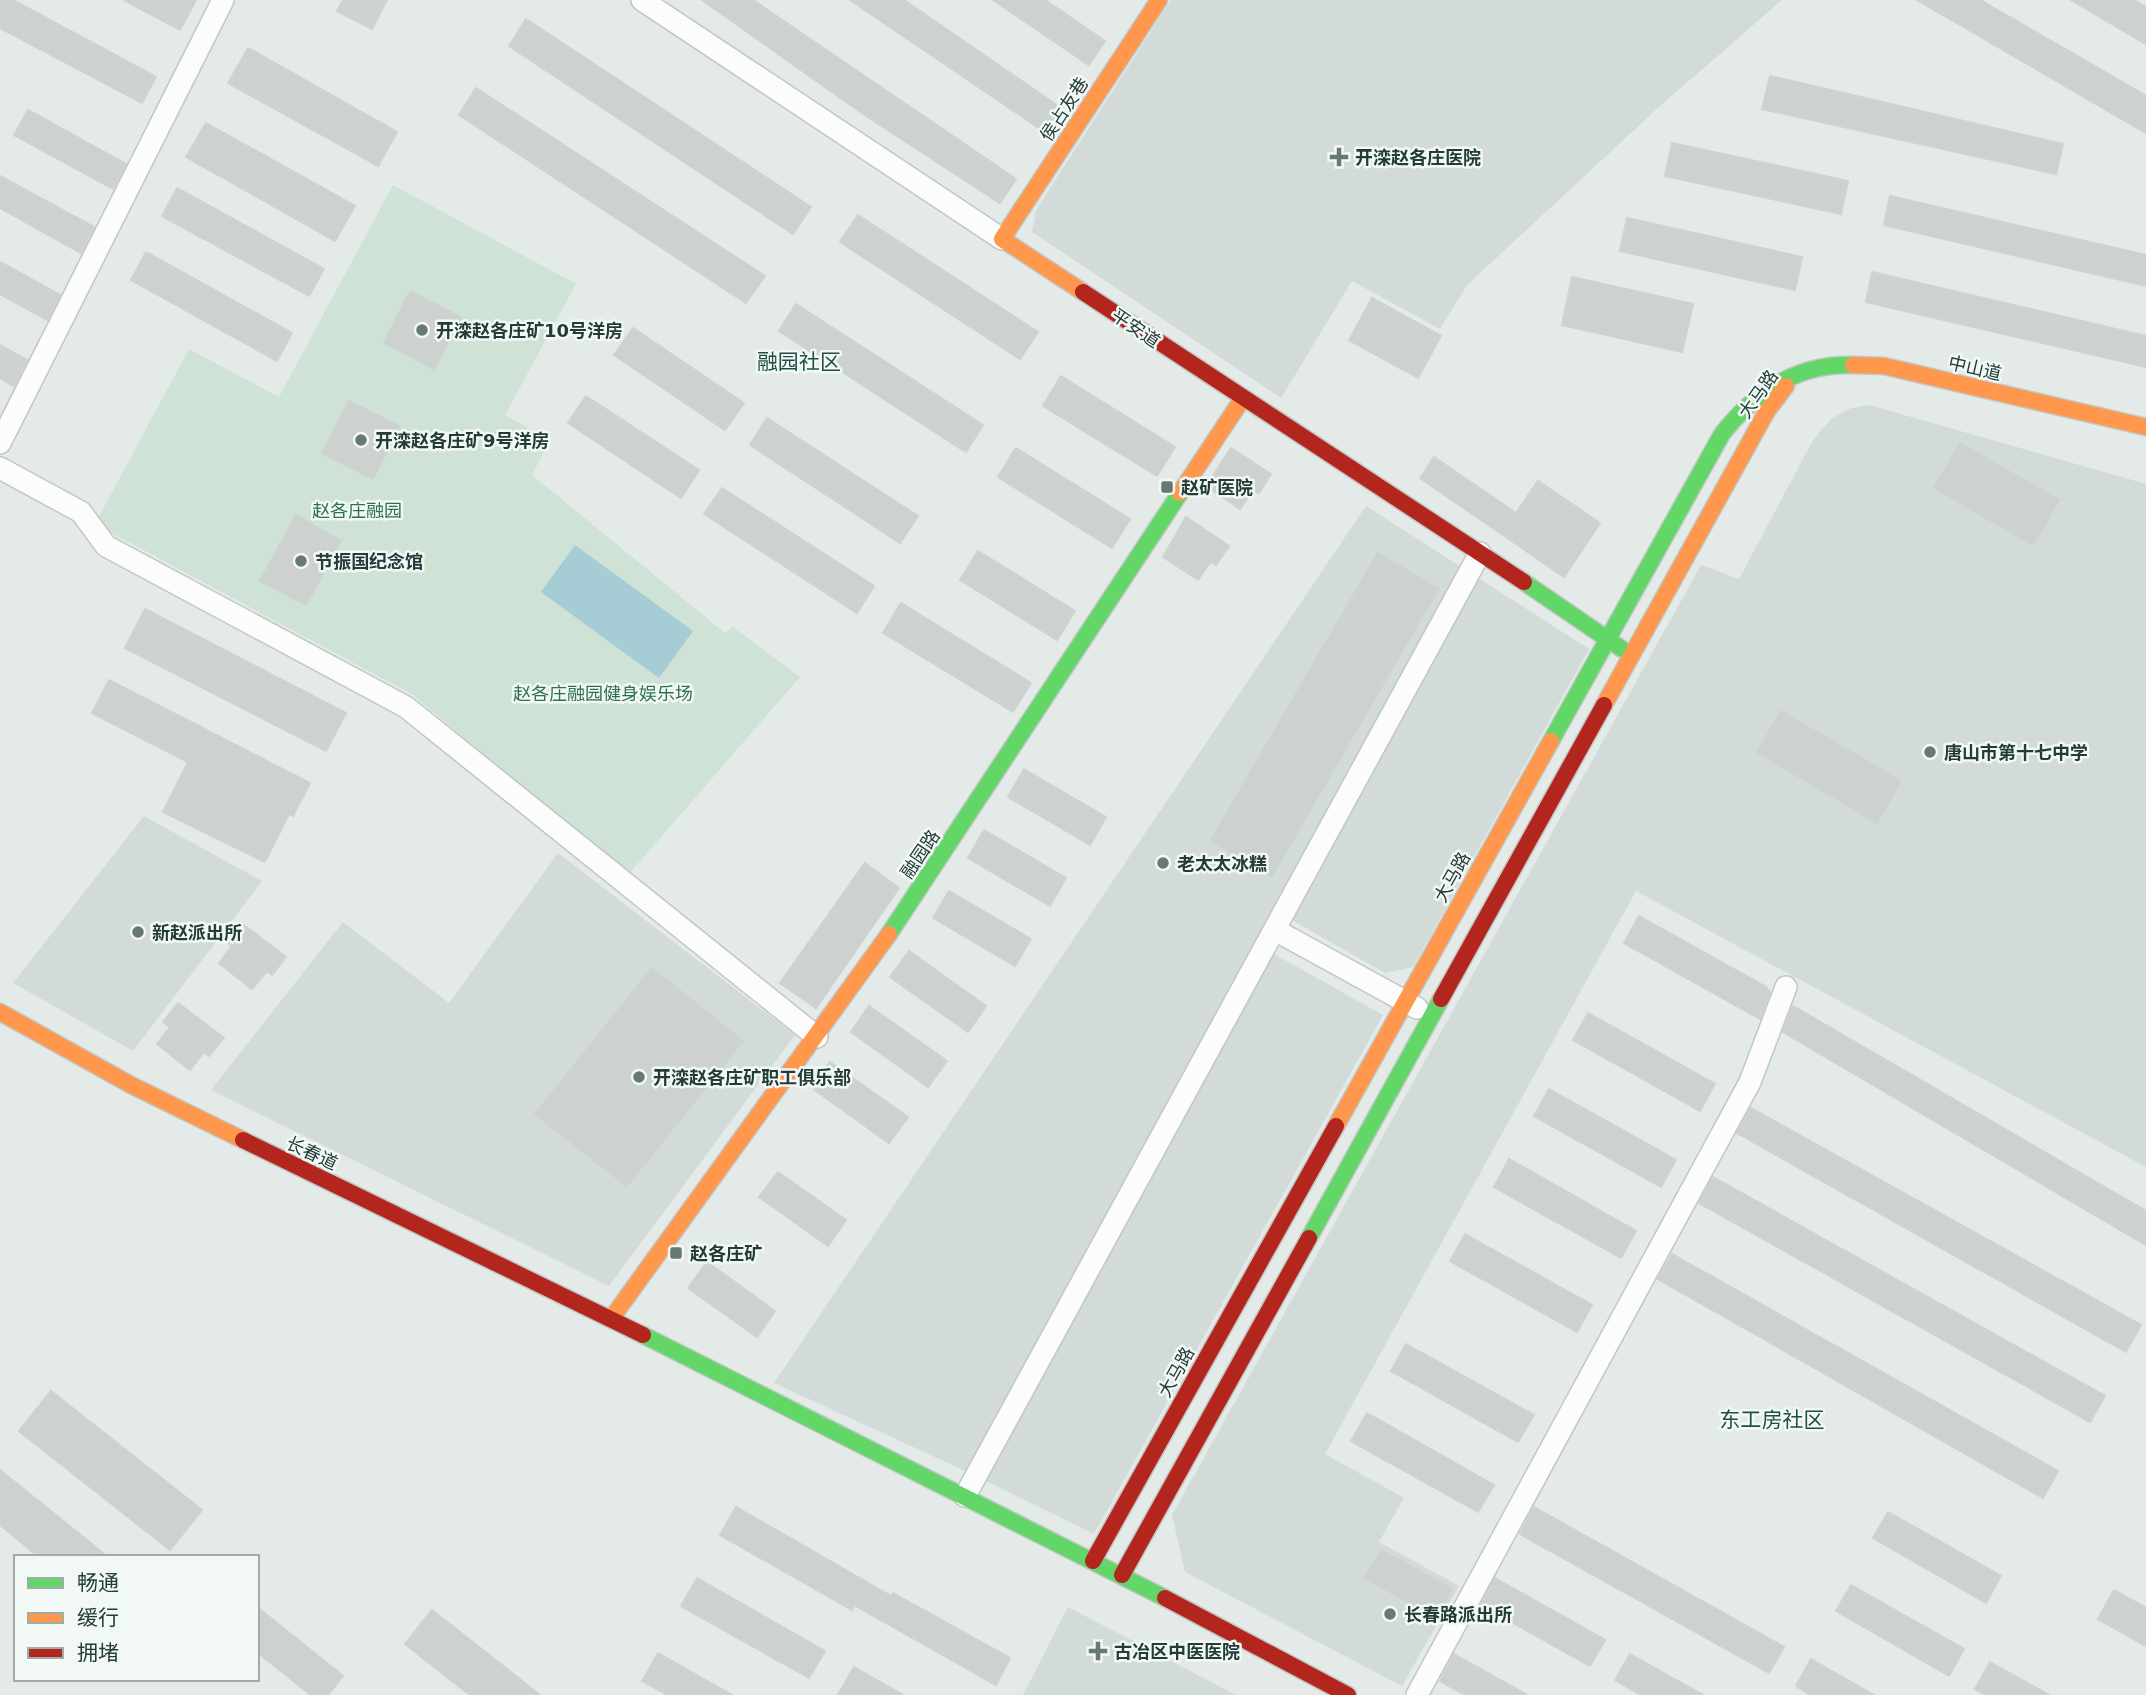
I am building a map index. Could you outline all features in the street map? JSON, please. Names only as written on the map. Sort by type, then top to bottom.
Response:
[{"type":"street","points":[[0,443],[223,0]]},
{"type":"street","name":"平安道","points":[[642,0],[1608,636],[1630,656]]},
{"type":"street","name":"侯占友巷","points":[[1002,239],[1159,0]]},
{"type":"street","name":"中山道","points":[[1795,375],[1828,364],[1884,366],[2146,427]]},
{"type":"street","name":"大马路","points":[[1093,1560],[1722,434],[1744,406],[1770,386],[1795,375]]},
{"type":"street","name":"大马路","points":[[1122,1575],[1767,411],[1795,375]]},
{"type":"street","name":"融园路","points":[[611,1319],[817,1037],[940,860],[1243,398]]},
{"type":"street","points":[[0,468],[81,512],[106,546],[406,707],[817,1037]]},
{"type":"street","points":[[965,1496],[1480,553]]},
{"type":"street","points":[[1275,930],[1431,1016]]},
{"type":"street","points":[[1417,1695],[1750,1082],[1786,987]]},
{"type":"street","name":"长春道","points":[[0,1012],[131,1086],[611,1319],[1093,1560],[1348,1695]]},
{"type":"shaded area","name":"开滦赵各庄医院","points":[[1171,0],[1782,0],[1660,106],[1467,285],[1440,329],[1352,281],[1281,398],[1032,232],[1036,210]]},
{"type":"shaded area","name":"唐山市第十七中学","points":[[1869,405],[2146,484],[2146,1167],[1636,891],[1325,1454],[1404,1498],[1379,1542],[1459,1586],[1402,1686],[1185,1572],[1172,1515],[1701,565],[1739,579],[1813,440],[1832,418],[1851,408]]},
{"type":"shaded area","points":[[1366,506],[1589,649],[1413,967],[1385,973],[1283,915],[1265,949],[1383,1015],[1094,1534],[974,1475],[774,1383]]},
{"type":"shaded area","name":"新赵派出所","points":[[144,816],[262,881],[133,1051],[13,983]]},
{"type":"shaded area","name":"开滦赵各庄矿职工俱乐部","points":[[558,853],[795,1035],[609,1286],[211,1090],[343,922],[449,1003]]},
{"type":"shaded area","name":"古冶区中医医院","points":[[1068,1607],[1236,1695],[1023,1695]]},
{"type":"green space","name":"赵各庄融园","points":[[393,185],[576,284],[505,415],[550,440],[532,475],[725,633],[733,627],[800,677],[628,875],[413,695],[95,524],[189,349],[279,397]]},
{"type":"water","points":[[575,545],[693,631],[659,678],[541,592]]},
{"type":"building","points":[[0,0],[13,0],[156,77],[142,103],[0,28]]},
{"type":"building","points":[[124,0],[196,0],[180,30]]},
{"type":"building","points":[[343,0],[387,0],[372,29],[337,11]]},
{"type":"building","points":[[702,0],[753,0],[1016,179],[1000,203],[866,116]]},
{"type":"building","points":[[850,0],[904,0],[1061,108],[1045,132]]},
{"type":"building","points":[[993,0],[1045,0],[1105,41],[1089,65]]},
{"type":"building","points":[[1917,0],[1980,0],[2069,51],[2146,96],[2146,133]]},
{"type":"building","points":[[2071,0],[2134,0],[2146,7],[2146,44]]},
{"type":"building","points":[[526,19],[811,207],[793,234],[509,46]]},
{"type":"building","points":[[248,48],[397,132],[378,166],[228,83]]},
{"type":"building","points":[[1770,76],[2063,144],[2056,174],[1762,109]]},
{"type":"building","points":[[476,88],[765,276],[746,303],[459,115]]},
{"type":"building","points":[[28,110],[126,164],[113,189],[14,135]]},
{"type":"building","points":[[206,123],[355,206],[335,241],[186,157]]},
{"type":"building","points":[[1672,143],[1848,181],[1841,214],[1665,176]]},
{"type":"building","points":[[0,176],[94,227],[81,253],[0,208]]},
{"type":"building","points":[[177,188],[324,269],[309,296],[162,216]]},
{"type":"building","points":[[1890,196],[2146,255],[2146,286],[1884,225]]},
{"type":"building","points":[[858,215],[1038,332],[1020,359],[840,242]]},
{"type":"building","points":[[1627,218],[1802,257],[1795,290],[1620,251]]},
{"type":"building","points":[[146,252],[292,333],[277,361],[131,280]]},
{"type":"building","points":[[0,262],[60,295],[47,320],[0,294]]},
{"type":"building","points":[[1872,272],[2146,336],[2146,367],[1866,302]]},
{"type":"building","points":[[1572,277],[1693,304],[1682,352],[1562,325]]},
{"type":"building","name":"开滦赵各庄矿10号洋房","points":[[410,291],[461,317],[434,369],[384,343]]},
{"type":"building","points":[[1372,298],[1441,336],[1418,378],[1349,340]]},
{"type":"building","points":[[796,304],[983,425],[966,452],[779,331]]},
{"type":"building","points":[[633,328],[744,403],[725,430],[614,355]]},
{"type":"building","points":[[0,345],[27,360],[14,386],[0,378]]},
{"type":"building","points":[[1061,376],[1175,447],[1157,476],[1043,406]]},
{"type":"building","points":[[586,396],[699,470],[681,498],[568,423]]},
{"type":"building","name":"开滦赵各庄矿9号洋房","points":[[349,401],[399,426],[373,479],[322,453]]},
{"type":"building","points":[[767,418],[918,516],[900,543],[750,445]]},
{"type":"building","points":[[1960,443],[2059,500],[2033,545],[1934,488]]},
{"type":"building","points":[[1016,448],[1130,519],[1112,548],[998,477]]},
{"type":"building","points":[[1231,448],[1271,474],[1259,493],[1253,490],[1240,509],[1206,486]]},
{"type":"building","points":[[1434,457],[1516,513],[1538,481],[1600,523],[1564,577],[1420,478]]},
{"type":"building","points":[[722,488],[874,586],[857,613],[704,514]]},
{"type":"building","name":"节振国纪念馆","points":[[296,515],[341,541],[306,605],[260,581]]},
{"type":"building","points":[[1186,517],[1229,546],[1216,565],[1211,561],[1198,580],[1163,557]]},
{"type":"building","points":[[978,551],[1075,611],[1057,640],[960,580]]},
{"type":"building","points":[[1378,553],[1438,589],[1272,876],[1211,840]]},
{"type":"building","points":[[901,603],[1031,683],[1013,712],[883,633]]},
{"type":"building","points":[[145,609],[346,713],[326,751],[125,648]]},
{"type":"building","points":[[109,680],[310,783],[293,816],[289,814],[265,862],[163,812],[188,762],[92,713]]},
{"type":"building","points":[[1781,711],[1901,781],[1877,823],[1757,752]]},
{"type":"building","points":[[1024,769],[1106,817],[1090,845],[1008,797]]},
{"type":"building","points":[[984,830],[1066,878],[1050,906],[968,858]]},
{"type":"building","points":[[865,863],[899,888],[816,1008],[780,983]]},
{"type":"building","points":[[949,891],[1031,939],[1015,966],[933,918]]},
{"type":"building","points":[[1639,916],[1766,987],[1770,992],[1760,1019],[1624,943]]},
{"type":"building","points":[[240,922],[286,957],[272,975],[267,971],[252,989],[219,963],[232,946],[226,941]]},
{"type":"building","points":[[909,951],[986,1006],[968,1032],[890,977]]},
{"type":"building","name":"开滦赵各庄矿职工俱乐部","points":[[652,968],[743,1041],[627,1186],[535,1114]]},
{"type":"building","points":[[178,1003],[224,1038],[209,1056],[204,1052],[190,1070],[157,1044],[170,1027],[163,1022]]},
{"type":"building","points":[[869,1006],[947,1061],[928,1087],[851,1032]]},
{"type":"building","points":[[1793,1006],[2146,1211],[2146,1245],[1783,1032]]},
{"type":"building","points":[[1588,1013],[1715,1084],[1700,1111],[1573,1040]]},
{"type":"building","points":[[830,1062],[908,1117],[889,1143],[812,1088]]},
{"type":"building","points":[[1549,1089],[1676,1160],[1661,1187],[1534,1116]]},
{"type":"building","points":[[1751,1108],[2141,1325],[2126,1352],[1737,1133]]},
{"type":"building","points":[[1509,1159],[1636,1231],[1621,1258],[1494,1187]]},
{"type":"building","points":[[778,1172],[846,1220],[828,1246],[759,1197]]},
{"type":"building","points":[[1713,1177],[2105,1396],[2090,1422],[1699,1203]]},
{"type":"building","points":[[1465,1234],[1592,1305],[1577,1332],[1450,1261]]},
{"type":"building","points":[[1672,1254],[2058,1471],[2043,1498],[1658,1279]]},
{"type":"building","points":[[707,1262],[775,1311],[757,1337],[688,1288]]},
{"type":"building","points":[[1406,1344],[1534,1415],[1518,1442],[1391,1371]]},
{"type":"building","points":[[51,1391],[202,1510],[170,1550],[19,1431]]},
{"type":"building","points":[[1367,1413],[1494,1485],[1478,1512],[1351,1441]]},
{"type":"building","points":[[0,1470],[106,1555],[37,1555],[0,1525]]},
{"type":"building","points":[[736,1507],[891,1596],[893,1593],[1010,1658],[996,1685],[854,1605],[852,1610],[720,1535]]},
{"type":"building","points":[[1534,1507],[1784,1647],[1769,1673],[1520,1534]]},
{"type":"building","points":[[1888,1512],[2001,1576],[1986,1603],[1873,1538]]},
{"type":"building","name":"长春路派出所","points":[[1381,1550],[1452,1589],[1436,1618],[1365,1578]]},
{"type":"building","points":[[697,1578],[825,1651],[809,1678],[681,1606]]},
{"type":"building","points":[[1495,1578],[1605,1640],[1590,1666],[1481,1605]]},
{"type":"building","points":[[1851,1585],[1964,1649],[1949,1676],[1836,1611]]},
{"type":"building","points":[[2114,1590],[2146,1608],[2146,1646],[2098,1619]]},
{"type":"building","points":[[259,1609],[343,1676],[328,1695],[311,1695],[259,1654]]},
{"type":"building","points":[[432,1610],[540,1695],[470,1695],[405,1644]]},
{"type":"building","points":[[658,1653],[732,1695],[668,1695],[642,1681]]},
{"type":"building","points":[[1454,1654],[1527,1695],[1465,1695],[1440,1681]]},
{"type":"building","points":[[1630,1654],[1703,1695],[1641,1695],[1615,1680]]},
{"type":"building","points":[[1811,1659],[1874,1695],[1811,1695],[1796,1686]]},
{"type":"building","points":[[1990,1662],[2049,1695],[1986,1695],[1975,1689]]},
{"type":"building","points":[[854,1667],[903,1695],[838,1695]]},
{"type":"traffic: fast","points":[[1551,741],[1722,434],[1749,405],[1779,383],[1814,369],[1853,365]]},
{"type":"traffic: fast","points":[[889,934],[1180,493]]},
{"type":"traffic: fast","points":[[1524,582],[1622,649]]},
{"type":"traffic: fast","points":[[1309,1238],[1441,999]]},
{"type":"traffic: fast","points":[[643,1335],[1165,1598]]},
{"type":"traffic: slow","points":[[1083,292],[1002,239],[1159,0]]},
{"type":"traffic: slow","points":[[1853,365],[1884,366],[2146,427]]},
{"type":"traffic: slow","points":[[1604,705],[1767,411],[1786,386]]},
{"type":"traffic: slow","points":[[1180,493],[1243,398]]},
{"type":"traffic: slow","points":[[1336,1126],[1551,741]]},
{"type":"traffic: slow","points":[[611,1319],[889,934]]},
{"type":"traffic: slow","points":[[0,1012],[131,1085],[243,1140]]},
{"type":"traffic: jam","points":[[1083,292],[1524,582]]},
{"type":"traffic: jam","points":[[1441,999],[1604,705]]},
{"type":"traffic: jam","points":[[1093,1561],[1336,1126]]},
{"type":"traffic: jam","points":[[243,1140],[643,1335]]},
{"type":"traffic: jam","points":[[1122,1575],[1309,1238]]},
{"type":"traffic: jam","points":[[1165,1598],[1348,1695]]},
{"type":"place","name":"开滦赵各庄医院","points":[[1339,157]]},
{"type":"place","name":"开滦赵各庄矿10号洋房","points":[[422,330]]},
{"type":"place","name":"开滦赵各庄矿9号洋房","points":[[361,440]]},
{"type":"place","name":"赵矿医院","points":[[1167,487]]},
{"type":"place","name":"节振国纪念馆","points":[[301,561]]},
{"type":"place","name":"唐山市第十七中学","points":[[1930,752]]},
{"type":"place","name":"老太太冰糕","points":[[1163,863]]},
{"type":"place","name":"新赵派出所","points":[[138,932]]},
{"type":"place","name":"开滦赵各庄矿职工俱乐部","points":[[639,1077]]},
{"type":"place","name":"赵各庄矿","points":[[676,1253]]},
{"type":"place","name":"长春路派出所","points":[[1390,1614]]},
{"type":"place","name":"古冶区中医医院","points":[[1098,1651]]},
{"type":"district","name":"融园社区","points":[[799,362]]},
{"type":"district","name":"东工房社区","points":[[1772,1420]]},
{"type":"park label","name":"赵各庄融园健身娱乐场","points":[[603,693]]}]
